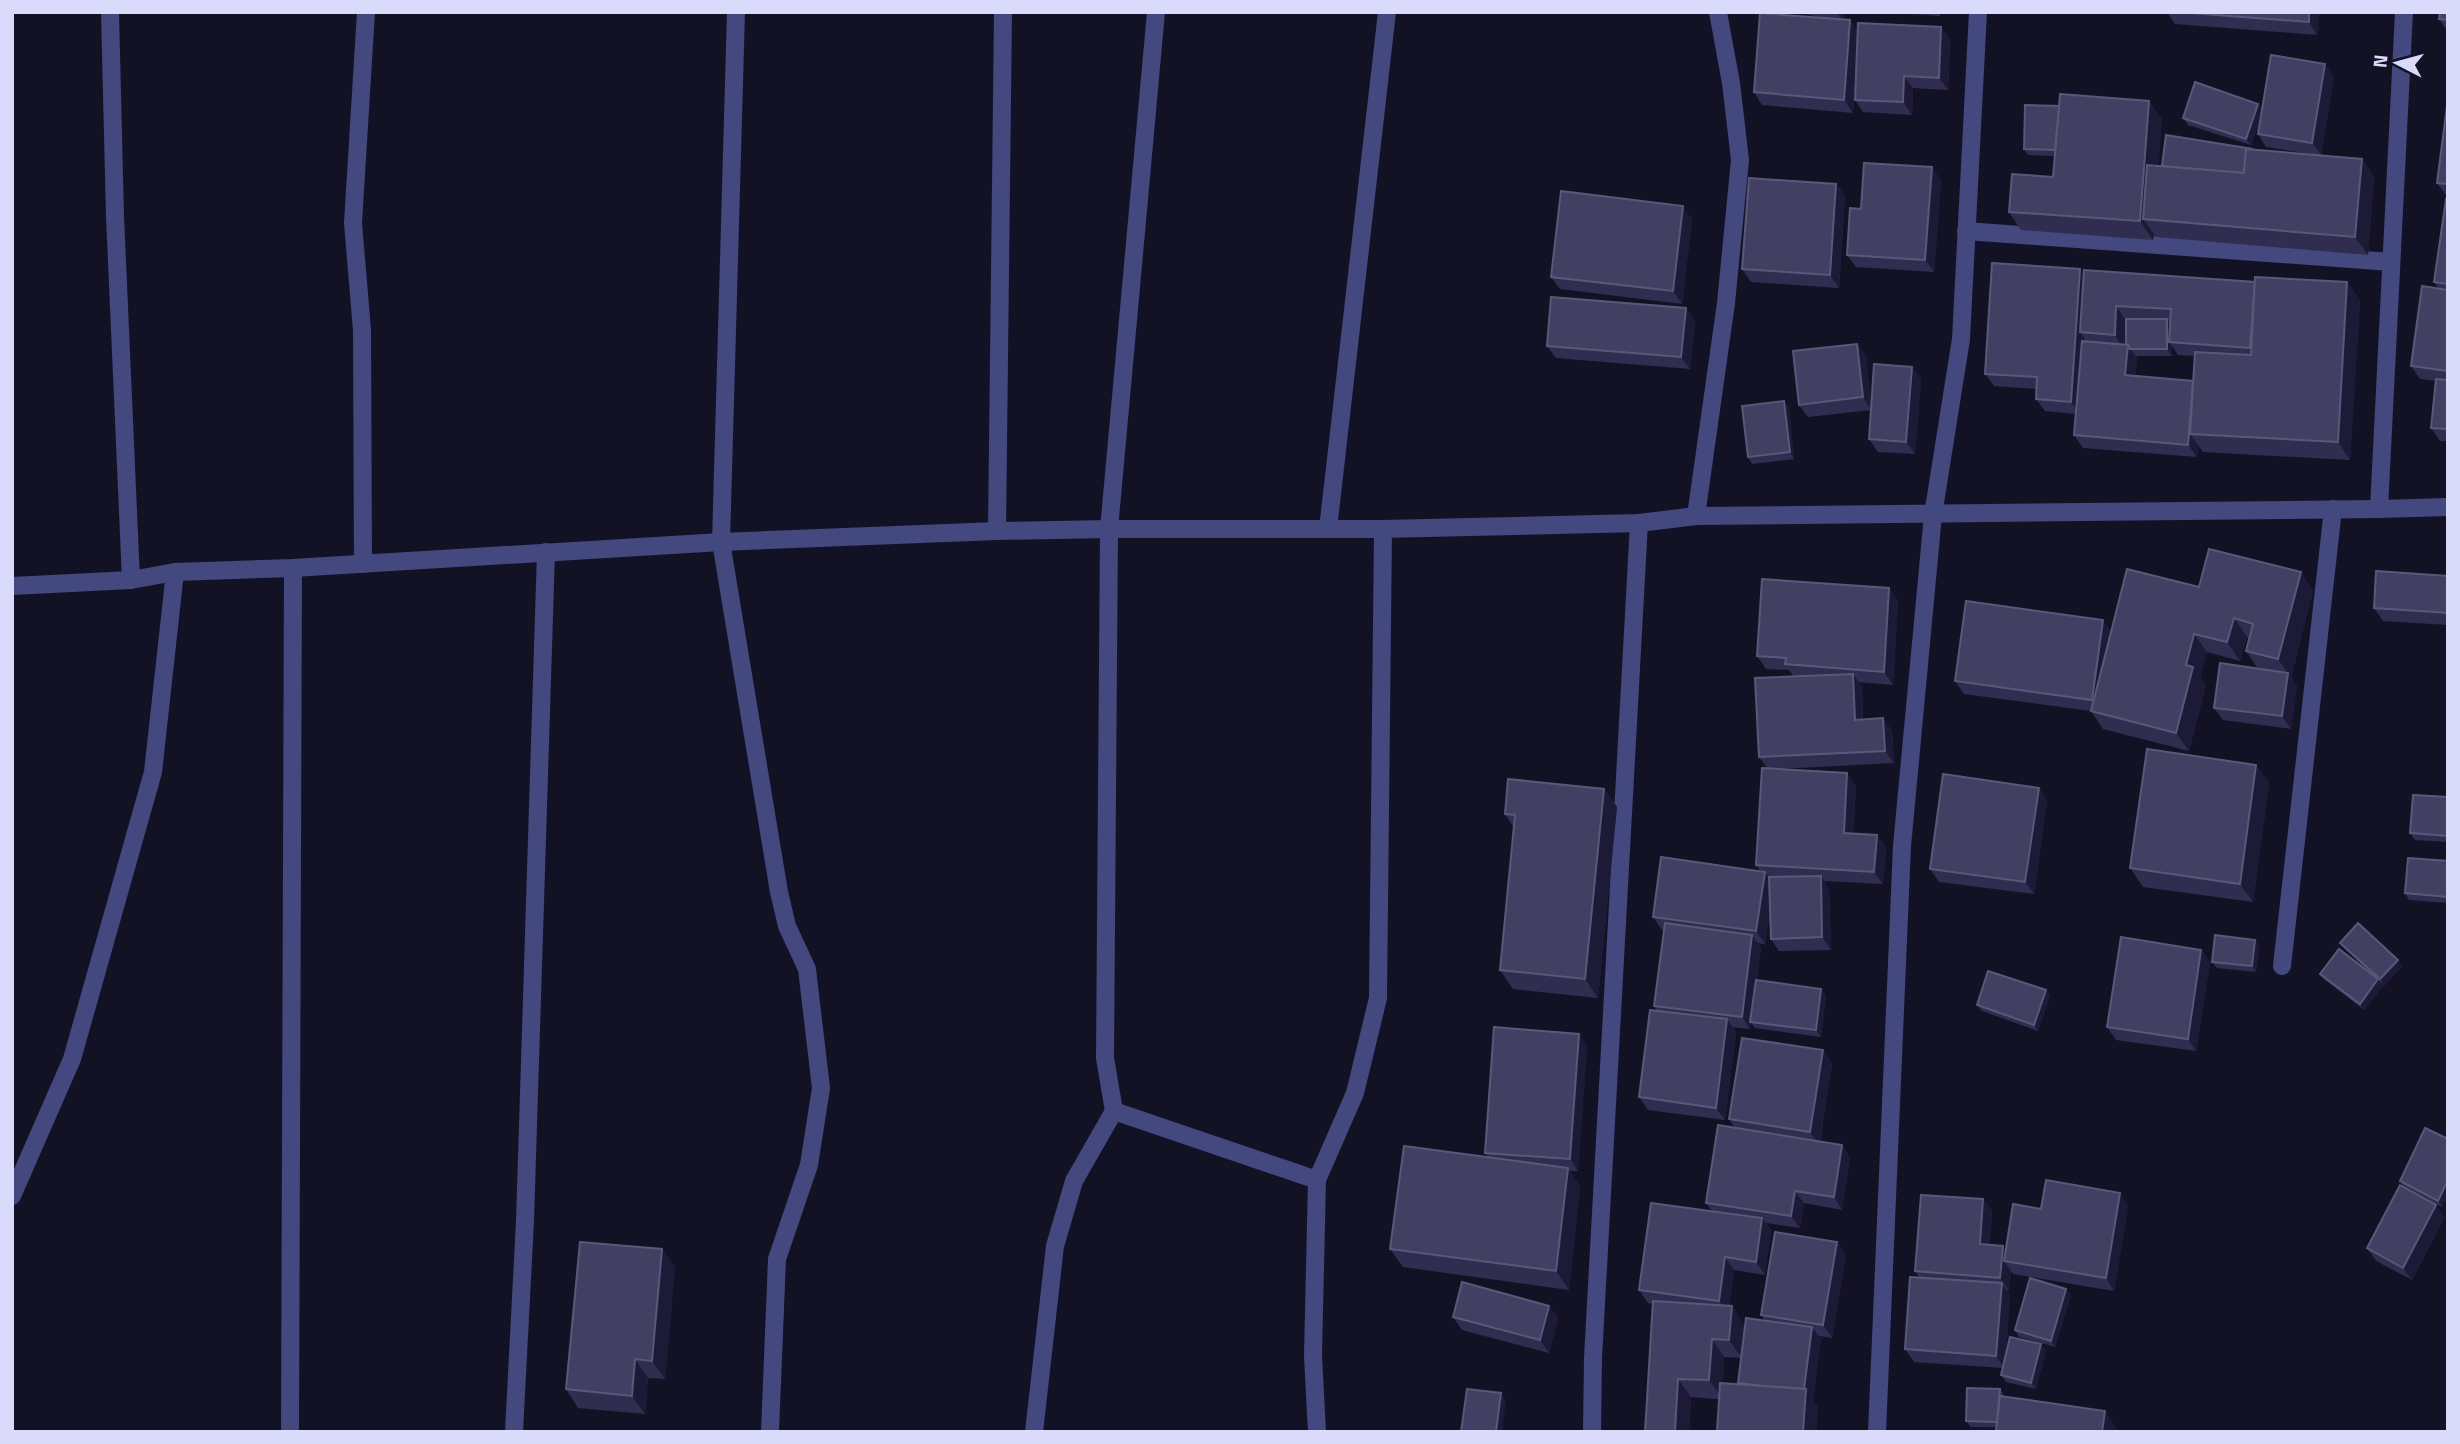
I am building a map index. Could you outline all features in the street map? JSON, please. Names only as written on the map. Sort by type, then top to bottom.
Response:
[{"type":"street","points":[[110,12],[115,216],[131,580]]},
{"type":"street","points":[[363,564],[362,330],[353,223],[366,12]]},
{"type":"street","points":[[736,12],[721,542],[779,892],[787,926],[807,969],[821,1088],[808,1165],[777,1259],[770,1432]]},
{"type":"street","points":[[997,531],[1003,12]]},
{"type":"street","points":[[1034,1432],[1055,1246],[1074,1181],[1114,1111],[1105,1058],[1109,528],[1156,12]]},
{"type":"street","points":[[1328,529],[1387,12]]},
{"type":"street","points":[[1696,516],[1726,303],[1740,160],[1731,83],[1718,12]]},
{"type":"street","points":[[1877,1432],[1902,846],[1933,515],[1961,339],[1978,12]]},
{"type":"street","points":[[2379,509],[2404,12]]},
{"type":"street","points":[[1966,231],[2391,262]]},
{"type":"street","points":[[12,586],[131,580],[175,572],[293,568],[721,542],[997,531],[1109,528],[1383,529],[1639,523],[1696,516],[2448,507]]},
{"type":"street","points":[[2282,966],[2333,509]]},
{"type":"street","points":[[1592,1432],[1594,1345],[1639,523]]},
{"type":"street","points":[[1317,1432],[1313,1356],[1317,1180],[1355,1093],[1378,998],[1383,529]]},
{"type":"street","points":[[514,1432],[526,1208],[547,552]]},
{"type":"street","points":[[290,1432],[293,568]]},
{"type":"street","points":[[12,1196],[72,1059],[153,772],[175,572]]},
{"type":"street","points":[[1114,1111],[1317,1180]]},
{"type":"building","points":[[2178,12],[2309,12],[2309,22]]},
{"type":"building","points":[[2440,12],[2448,12],[2448,20],[2439,19]]},
{"type":"building","points":[[1760,13],[1850,20],[1844,100],[1754,92]]},
{"type":"building","points":[[1858,23],[1941,27],[1939,78],[1904,76],[1903,102],[1855,100]]},
{"type":"building","points":[[2271,55],[2325,64],[2312,143],[2258,134]]},
{"type":"building","points":[[2195,82],[2258,104],[2246,139],[2183,118]]},
{"type":"building","points":[[2060,94],[2149,101],[2140,221],[2009,212],[2012,174],[2053,177]]},
{"type":"building","points":[[2448,98],[2448,184],[2437,183]]},
{"type":"building","points":[[2025,105],[2059,106],[2055,150],[2024,149]]},
{"type":"building","points":[[2166,135],[2253,149],[2246,149],[2244,173],[2162,166]]},
{"type":"building","points":[[2246,149],[2362,159],[2355,237],[2143,219],[2147,165],[2244,173]]},
{"type":"building","points":[[1864,163],[1932,167],[1925,260],[1847,255],[1850,208],[1861,209]]},
{"type":"building","points":[[1749,178],[1836,184],[1830,275],[1742,269]]},
{"type":"building","points":[[1561,191],[1683,206],[1673,291],[1551,277]]},
{"type":"building","points":[[2448,199],[2448,284],[2434,282]]},
{"type":"building","points":[[1992,263],[2080,269],[2071,402],[2036,399],[2037,377],[1985,374]]},
{"type":"building","points":[[2084,270],[2255,282],[2250,348],[2169,342],[2171,309],[2116,306],[2115,335],[2080,332]]},
{"type":"building","points":[[2255,277],[2347,282],[2338,442],[2190,434],[2195,352],[2251,355]]},
{"type":"building","points":[[2422,286],[2448,290],[2448,371],[2411,366]]},
{"type":"building","points":[[1551,297],[1686,308],[1681,357],[1547,346]]},
{"type":"building","points":[[2126,319],[2167,319],[2167,349],[2130,349],[2126,345]]},
{"type":"building","points":[[2082,341],[2128,345],[2125,375],[2193,381],[2188,445],[2074,435]]},
{"type":"building","points":[[1857,344],[1863,397],[1799,405],[1793,351]]},
{"type":"building","points":[[1874,364],[1912,367],[1906,442],[1869,439]]},
{"type":"building","points":[[2436,379],[2448,380],[2448,429],[2431,428]]},
{"type":"building","points":[[1784,401],[1790,452],[1748,457],[1742,406]]},
{"type":"building","points":[[2209,549],[2301,572],[2278,659],[2246,651],[2253,624],[2234,618],[2227,642],[2194,634],[2186,665],[2193,667],[2176,733],[2091,711],[2127,569],[2199,587]]},
{"type":"building","points":[[2376,571],[2448,576],[2448,613],[2374,608]]},
{"type":"building","points":[[1762,579],[1889,588],[1884,672],[1785,664],[1786,658],[1757,656]]},
{"type":"building","points":[[1966,601],[2103,620],[2092,700],[1955,681]]},
{"type":"building","points":[[2220,663],[2288,673],[2282,716],[2214,708]]},
{"type":"building","points":[[1853,674],[1855,720],[1883,718],[1885,751],[1759,757],[1755,678]]},
{"type":"building","points":[[2147,749],[2256,765],[2240,884],[2130,868]]},
{"type":"building","points":[[1762,768],[1847,773],[1844,833],[1877,835],[1874,872],[1756,865]]},
{"type":"building","points":[[1943,774],[2039,788],[2025,882],[1930,869]]},
{"type":"building","points":[[1508,779],[1604,789],[1585,979],[1500,970],[1515,815],[1505,814]]},
{"type":"building","points":[[2413,795],[2448,797],[2448,836],[2410,833]]},
{"type":"building","points":[[1661,857],[1765,872],[1756,931],[1653,917]]},
{"type":"building","points":[[2408,858],[2448,861],[2448,897],[2405,893]]},
{"type":"building","points":[[1821,876],[1822,937],[1771,939],[1769,877]]},
{"type":"building","points":[[1665,923],[1752,935],[1742,1017],[1654,1006]]},
{"type":"building","points":[[2358,923],[2398,960],[2380,979],[2340,943]]},
{"type":"building","points":[[2215,935],[2255,940],[2252,966],[2212,962]]},
{"type":"building","points":[[2121,937],[2201,950],[2188,1039],[2107,1027]]},
{"type":"building","points":[[2339,949],[2378,979],[2360,1004],[2320,974]]},
{"type":"building","points":[[1988,971],[2046,990],[2034,1025],[1977,1005]]},
{"type":"building","points":[[1756,980],[1821,989],[1816,1030],[1750,1022]]},
{"type":"building","points":[[1650,1010],[1727,1019],[1716,1108],[1639,1097]]},
{"type":"building","points":[[1494,1027],[1579,1034],[1570,1159],[1485,1153]]},
{"type":"building","points":[[1742,1038],[1823,1050],[1810,1132],[1729,1119]]},
{"type":"building","points":[[1718,1125],[1842,1145],[1834,1197],[1795,1191],[1791,1216],[1706,1203]]},
{"type":"building","points":[[2425,1128],[2448,1139],[2448,1180],[2438,1201],[2400,1181]]},
{"type":"building","points":[[1404,1146],[1568,1168],[1556,1271],[1390,1249]]},
{"type":"building","points":[[2046,1180],[2120,1193],[2106,1278],[2004,1261],[2013,1204],[2041,1209]]},
{"type":"building","points":[[2400,1185],[2436,1205],[2403,1268],[2367,1248]]},
{"type":"building","points":[[1921,1195],[1983,1199],[1980,1244],[2003,1246],[2000,1278],[1915,1271]]},
{"type":"building","points":[[1651,1203],[1762,1218],[1756,1262],[1725,1257],[1719,1301],[1639,1290]]},
{"type":"building","points":[[1775,1232],[1837,1242],[1823,1325],[1761,1315]]},
{"type":"building","points":[[580,1242],[662,1249],[652,1361],[635,1359],[632,1396],[566,1389]]},
{"type":"building","points":[[1910,1277],[2002,1283],[1996,1356],[1905,1349]]},
{"type":"building","points":[[2030,1278],[2066,1289],[2051,1341],[2015,1330]]},
{"type":"building","points":[[1462,1282],[1549,1306],[1540,1340],[1453,1317]]},
{"type":"building","points":[[1653,1301],[1732,1306],[1729,1340],[1712,1339],[1709,1380],[1678,1379],[1675,1431],[1679,1432],[1645,1432]]},
{"type":"building","points":[[1746,1318],[1812,1327],[1804,1389],[1738,1383]]},
{"type":"building","points":[[2010,1337],[2041,1344],[2031,1383],[2001,1375]]},
{"type":"building","points":[[1720,1383],[1806,1389],[1803,1432],[1717,1432]]},
{"type":"building","points":[[1967,1388],[2000,1389],[1997,1422],[1966,1421]]},
{"type":"building","points":[[1467,1389],[1501,1393],[1496,1432],[1461,1432]]},
{"type":"building","points":[[2000,1396],[2105,1411],[2102,1432],[1996,1431]]}]
